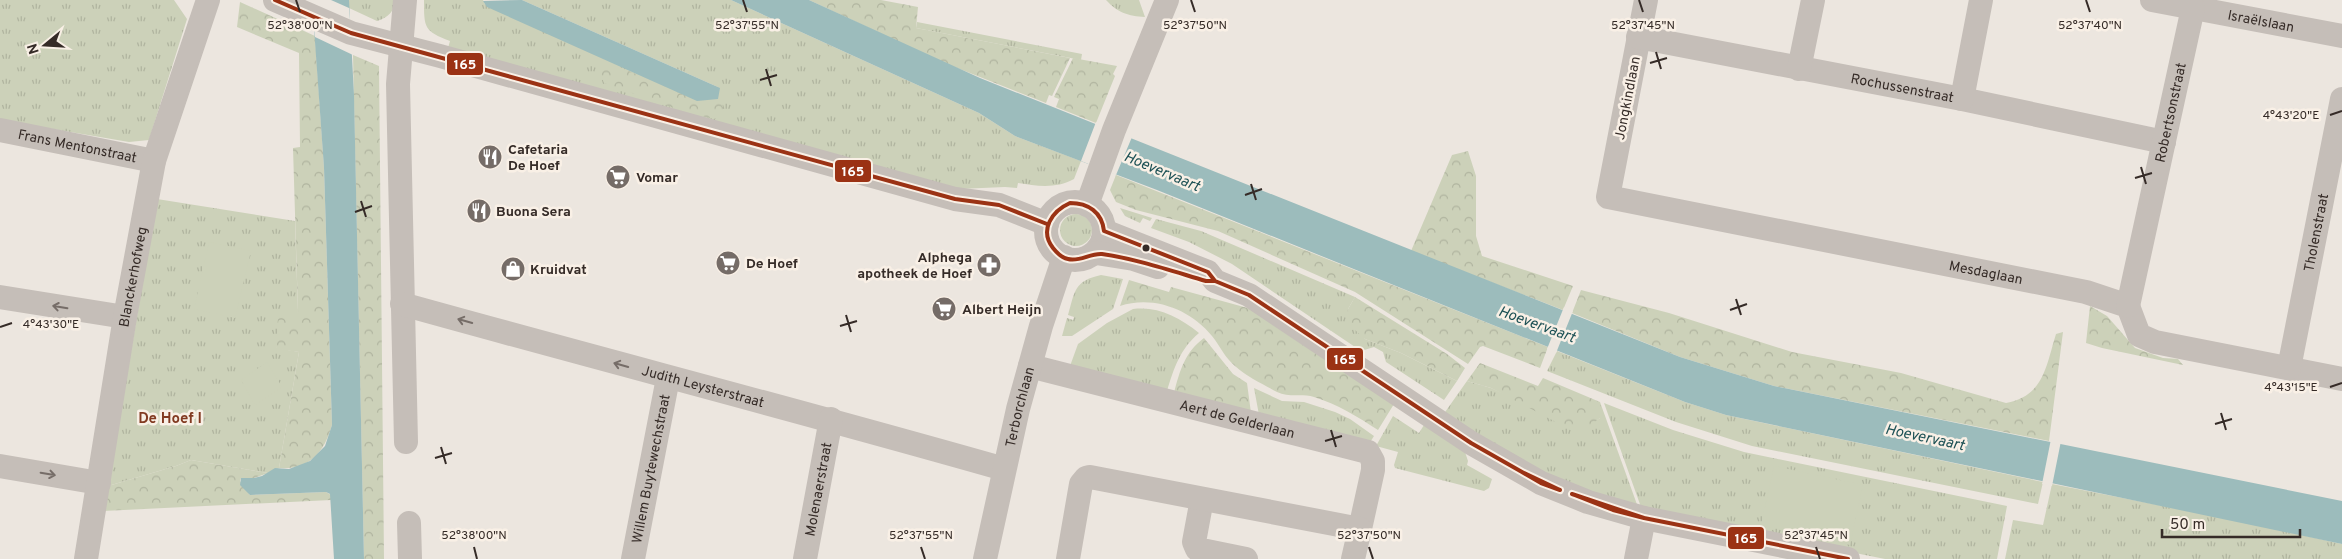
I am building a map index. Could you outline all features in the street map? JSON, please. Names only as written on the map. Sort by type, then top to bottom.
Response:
[{"type":"street","name":"Blanckerhofweg","points":[[86,559],[154,161],[208,0]]},
{"type":"street","points":[[274,0],[351,34],[403,46],[955,199],[999,205],[1047,224]]},
{"type":"street","points":[[405,0],[403,46],[398,84],[406,442]]},
{"type":"street","points":[[1087,205],[1099,168],[1167,0]]},
{"type":"street","name":"Jongkindlaan","points":[[1608,197],[1646,0]]},
{"type":"street","points":[[1799,69],[1813,0]]},
{"type":"street","points":[[1962,99],[1981,0]]},
{"type":"street","name":"Israëlslaan","points":[[2152,0],[2342,36]]},
{"type":"street","name":"Robertsonstraat","points":[[2128,306],[2193,8]]},
{"type":"street","name":"Rochussenstraat","points":[[1638,37],[1962,99],[2164,142]]},
{"type":"street","name":"Tholenstraat","points":[[2289,368],[2342,98]]},
{"type":"street","name":"Frans Mentonstraat","points":[[0,130],[154,161]]},
{"type":"street","name":"Mesdaglaan","points":[[1608,197],[2086,292],[2128,306]]},
{"type":"street","points":[[1075,202],[1087,205],[1101,218],[1100,242],[1080,259],[1064,257],[1057,253],[1048,240],[1047,224],[1053,213],[1063,205],[1075,202]]},
{"type":"street","points":[[1100,242],[1134,259],[1206,281],[1215,281],[1249,295],[1419,409],[1507,465],[1580,499],[1644,518],[1848,559]]},
{"type":"street","name":"Terborchlaan","points":[[985,559],[1004,469],[1030,366],[1064,257]]},
{"type":"street","points":[[0,297],[126,317]]},
{"type":"street","name":"Judith Leysterstraat","points":[[402,304],[668,378],[831,420],[1004,469]]},
{"type":"street","points":[[2128,306],[2139,335],[2155,342],[2342,379]]},
{"type":"street","name":"Aert de Gelderlaan","points":[[1030,366],[1368,452],[1373,461],[1373,470],[1360,529]]},
{"type":"street","name":"Willem Buytewechstraat","points":[[633,559],[668,378]]},
{"type":"street","name":"Molenaerstraat","points":[[805,559],[831,420]]},
{"type":"street","points":[[0,466],[99,483]]},
{"type":"street","points":[[1068,559],[1082,484],[1086,478],[1360,529],[1353,559]]},
{"type":"street","points":[[1202,499],[1194,542],[1196,549],[1246,559]]},
{"type":"street","points":[[1636,559],[1644,518]]},
{"type":"street","points":[[409,523],[410,559]]},
{"type":"green space","points":[[0,0],[174,0],[187,19],[149,140],[129,142],[0,120]]},
{"type":"green space","points":[[349,0],[397,0],[390,13],[385,18],[377,21],[349,8]]},
{"type":"green space","points":[[424,0],[483,0],[485,4],[720,88],[522,0],[731,0],[979,113],[1015,136],[1081,161],[1074,179],[1060,184],[1039,186],[1018,183],[1017,188],[959,189],[448,48],[450,41],[430,31],[425,23]]},
{"type":"green space","points":[[809,0],[881,0],[918,7],[916,28],[1070,58],[1052,96],[1049,95],[1046,103],[942,62]]},
{"type":"green space","points":[[1106,0],[1139,0],[1145,17],[1124,13]]},
{"type":"green space","points":[[240,2],[315,36],[324,168],[332,425],[325,444],[314,458],[307,463],[290,468],[279,468],[299,352],[276,349],[278,316],[298,312],[293,148],[300,147],[299,53],[237,27]]},
{"type":"green space","points":[[917,22],[1082,54],[1081,60],[916,28]]},
{"type":"green space","points":[[353,55],[379,66],[384,559],[364,559]]},
{"type":"green space","points":[[1073,58],[1117,66],[1113,74],[1115,76],[1096,123],[1056,107],[1059,99],[1054,97]]},
{"type":"green space","points":[[606,61],[697,101],[718,99],[723,106],[722,114],[714,119],[685,112],[604,83],[599,70],[600,64]]},
{"type":"green space","points":[[1468,151],[1476,176],[1476,236],[1482,256],[1573,286],[1563,310],[1411,251],[1452,155]]},
{"type":"green space","points":[[1116,175],[1548,347],[1540,368],[1483,346],[1480,347],[1468,364],[1355,292],[1218,231],[1136,210],[1116,202],[1110,190]]},
{"type":"green space","points":[[157,199],[295,221],[298,312],[276,348],[299,352],[279,468],[268,473],[191,460],[108,486]]},
{"type":"green space","points":[[1120,208],[1152,218],[1150,221],[1143,218],[1140,223],[1125,216]]},
{"type":"green space","points":[[1076,214],[1082,215],[1087,219],[1091,224],[1091,236],[1087,241],[1082,245],[1076,246],[1070,245],[1065,241],[1061,236],[1060,230],[1061,224],[1065,219],[1070,215]]},
{"type":"green space","points":[[1156,219],[1201,231],[1355,297],[1348,309],[1365,339],[1401,353],[1457,381],[1444,400],[1386,362],[1383,352],[1374,347],[1361,351],[1232,264],[1189,242],[1151,228]]},
{"type":"green space","points":[[209,242],[251,251],[235,318],[194,309]]},
{"type":"green space","points":[[1101,275],[1123,279],[1113,309],[1072,336],[1062,336],[1067,318],[1073,320],[1074,317],[1068,315],[1077,288],[1085,280]]},
{"type":"green space","points":[[1129,280],[1169,292],[1171,287],[1255,310],[1394,404],[1378,430],[1331,403],[1309,396],[1286,395],[1277,392],[1250,377],[1231,363],[1212,336],[1193,318],[1170,307],[1158,304],[1145,302],[1120,306]]},
{"type":"green space","points":[[1581,290],[1669,313],[1792,352],[1901,373],[2006,403],[2019,399],[2036,387],[2046,368],[2056,334],[2063,332],[2049,441],[1774,386],[1680,357],[1572,313]]},
{"type":"green space","points":[[1355,297],[1447,354],[1465,368],[1457,381],[1401,353],[1365,339],[1354,329],[1347,318],[1348,309]]},
{"type":"green space","points":[[2090,306],[2107,316],[2135,348],[2163,358],[2178,359],[2183,365],[2086,343]]},
{"type":"green space","points":[[1133,309],[1160,311],[1184,322],[1199,333],[1182,352],[1167,391],[1070,366],[1078,344],[1107,323]]},
{"type":"green space","points":[[1204,338],[1233,374],[1247,383],[1251,413],[1174,393],[1181,369],[1188,355]]},
{"type":"green space","points":[[1557,351],[1685,402],[1726,415],[2043,482],[2038,504],[1752,446],[1676,422],[1547,371]]},
{"type":"green space","points":[[267,362],[282,387],[255,405],[241,380]]},
{"type":"green space","points":[[1480,363],[1538,386],[1543,378],[1600,402],[1600,418],[1588,427],[1576,428],[1554,421],[1491,388],[1467,381]]},
{"type":"green space","points":[[1467,381],[1491,388],[1517,400],[1597,420],[1600,418],[1600,402],[1639,510],[1554,480],[1443,415]]},
{"type":"green space","points":[[1254,388],[1282,401],[1304,402],[1335,412],[1350,419],[1374,436],[1369,444],[1259,415]]},
{"type":"green space","points":[[1604,403],[1673,430],[1744,452],[2007,506],[1997,559],[1885,559],[1642,510]]},
{"type":"green space","points":[[1393,416],[1419,433],[1424,425],[1465,452],[1468,461],[1467,465],[1492,479],[1489,488],[1484,491],[1395,468],[1394,465],[1398,452],[1376,446]]},
{"type":"green space","points":[[191,460],[268,473],[254,478],[241,478],[240,481],[250,495],[326,492],[331,495],[331,500],[103,511],[108,486]]},
{"type":"green space","points":[[1774,466],[1863,485],[1850,545],[1761,525]]},
{"type":"green space","points":[[2052,484],[2244,522],[2342,544],[2342,559],[2005,559],[2013,520],[2043,525]]},
{"type":"water","points":[[312,0],[349,0],[354,95],[364,559],[334,559],[330,494],[326,492],[250,495],[240,485],[241,478],[254,478],[262,476],[275,468],[289,469],[310,461],[325,446],[332,425],[324,168]]},
{"type":"water","points":[[522,0],[720,88],[718,99],[697,101],[487,7],[483,1]]},
{"type":"water","name":"Hoevervaart","points":[[731,0],[809,0],[980,78],[1680,357],[1774,386],[2342,501],[2342,544],[1726,415],[1685,402],[1157,190],[1015,136],[979,113]]},
{"type":"pier","points":[[311,0],[331,0],[349,8],[353,55],[315,37]]},
{"type":"pier","points":[[1096,122],[1132,137],[1116,175],[1081,161]]},
{"type":"pier","points":[[1564,307],[1573,311],[1556,353],[1547,349]]},
{"type":"pier","points":[[2051,439],[2061,441],[2052,486],[2042,484]]},
{"type":"transit line","name":"165","points":[[275,0],[351,33],[955,199],[999,205],[1047,224]]},
{"type":"transit line","name":"165","points":[[1070,203],[1077,203],[1093,210],[1103,224],[1104,231],[1208,272],[1215,281],[1206,281],[1141,262],[1102,254],[1072,260],[1064,258],[1049,241],[1047,228],[1053,216],[1070,203]]},
{"type":"transit line","name":"165","points":[[1215,281],[1249,295],[1471,443]]},
{"type":"transit line","name":"165","points":[[1471,443],[1522,472]]},
{"type":"transit line","name":"165","points":[[1471,443],[1522,472]]},
{"type":"transit line","name":"165","points":[[1522,472],[1560,490]]},
{"type":"transit line","name":"165","points":[[1522,472],[1541,483],[1560,490]]},
{"type":"transit line","name":"165","points":[[1572,494],[1644,518]]},
{"type":"transit line","name":"165","points":[[1572,494],[1613,510],[1644,518]]},
{"type":"transit line","name":"165","points":[[1644,518],[1848,559]]},
{"type":"place","name":"Cafetaria De Hoef","points":[[490,157]]},
{"type":"place","name":"Vomar","points":[[618,177]]},
{"type":"place","name":"Buona Sera","points":[[479,211]]},
{"type":"place","name":"De Hoef","points":[[728,263]]},
{"type":"place","name":"Alphega apotheek de Hoef","points":[[989,265]]},
{"type":"place","name":"Kruidvat","points":[[513,269]]},
{"type":"place","name":"Albert Heijn","points":[[944,309]]},
{"type":"district","name":"De Hoef I","points":[[170,418]]}]
